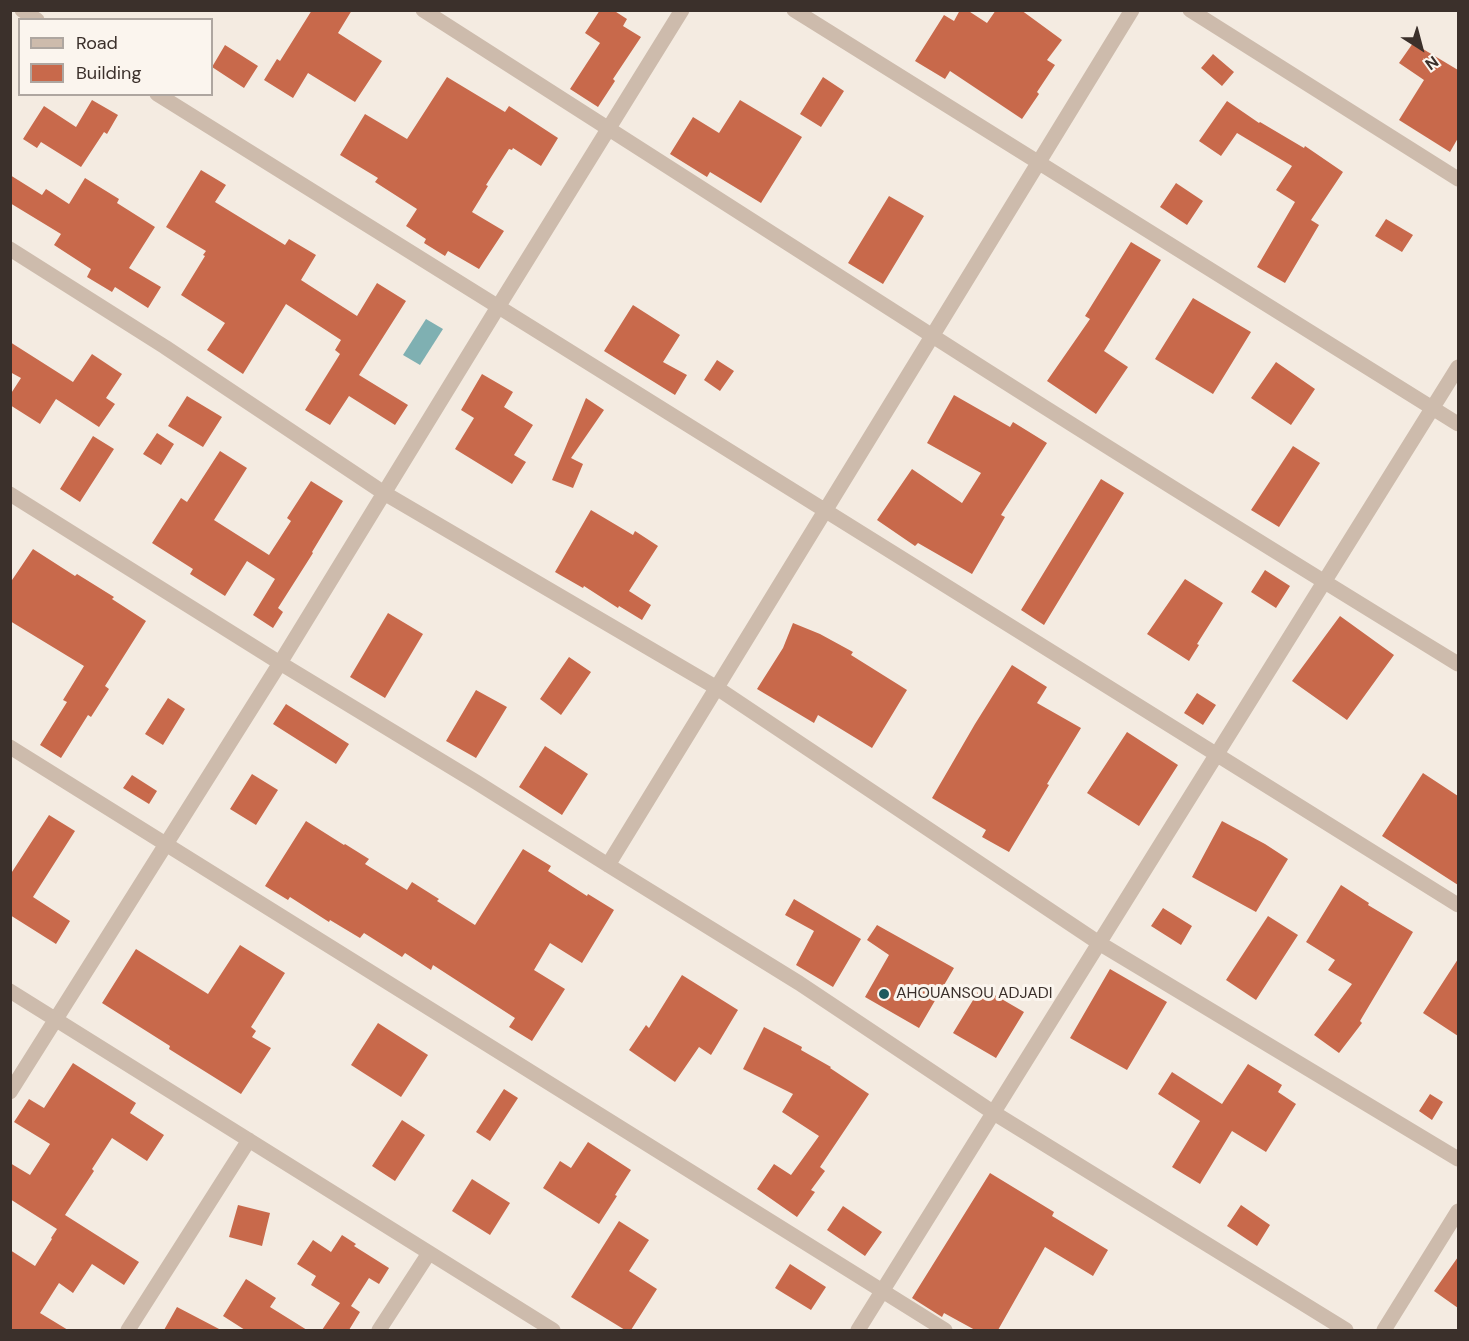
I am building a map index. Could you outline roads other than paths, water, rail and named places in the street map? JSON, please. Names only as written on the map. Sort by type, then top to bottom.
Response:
[{"type":"street","points":[[423,10],[932,336],[1458,664]]},
{"type":"street","points":[[10,1092],[280,663],[681,10]]},
{"type":"street","points":[[794,10],[1458,424]]},
{"type":"street","points":[[608,865],[1132,10]]},
{"type":"street","points":[[1190,10],[1458,179]]},
{"type":"street","points":[[160,96],[1458,905]]},
{"type":"street","points":[[10,249],[165,347],[384,493],[717,688],[1099,944],[1458,1159]]},
{"type":"street","points":[[858,1330],[1458,367]]},
{"type":"street","points":[[10,494],[280,663],[800,982],[994,1113],[1346,1330]]},
{"type":"street","points":[[10,747],[945,1330]]},
{"type":"street","points":[[10,991],[553,1330]]},
{"type":"street","points":[[128,1330],[249,1140]]},
{"type":"street","points":[[1384,1330],[1458,1211]]},
{"type":"street","points":[[380,1330],[429,1253]]},
{"type":"water","points":[[426,319],[443,329],[420,365],[403,355]]},
{"type":"place","name":"AHOUANSOU ADJADI","points":[[884,994]]}]
